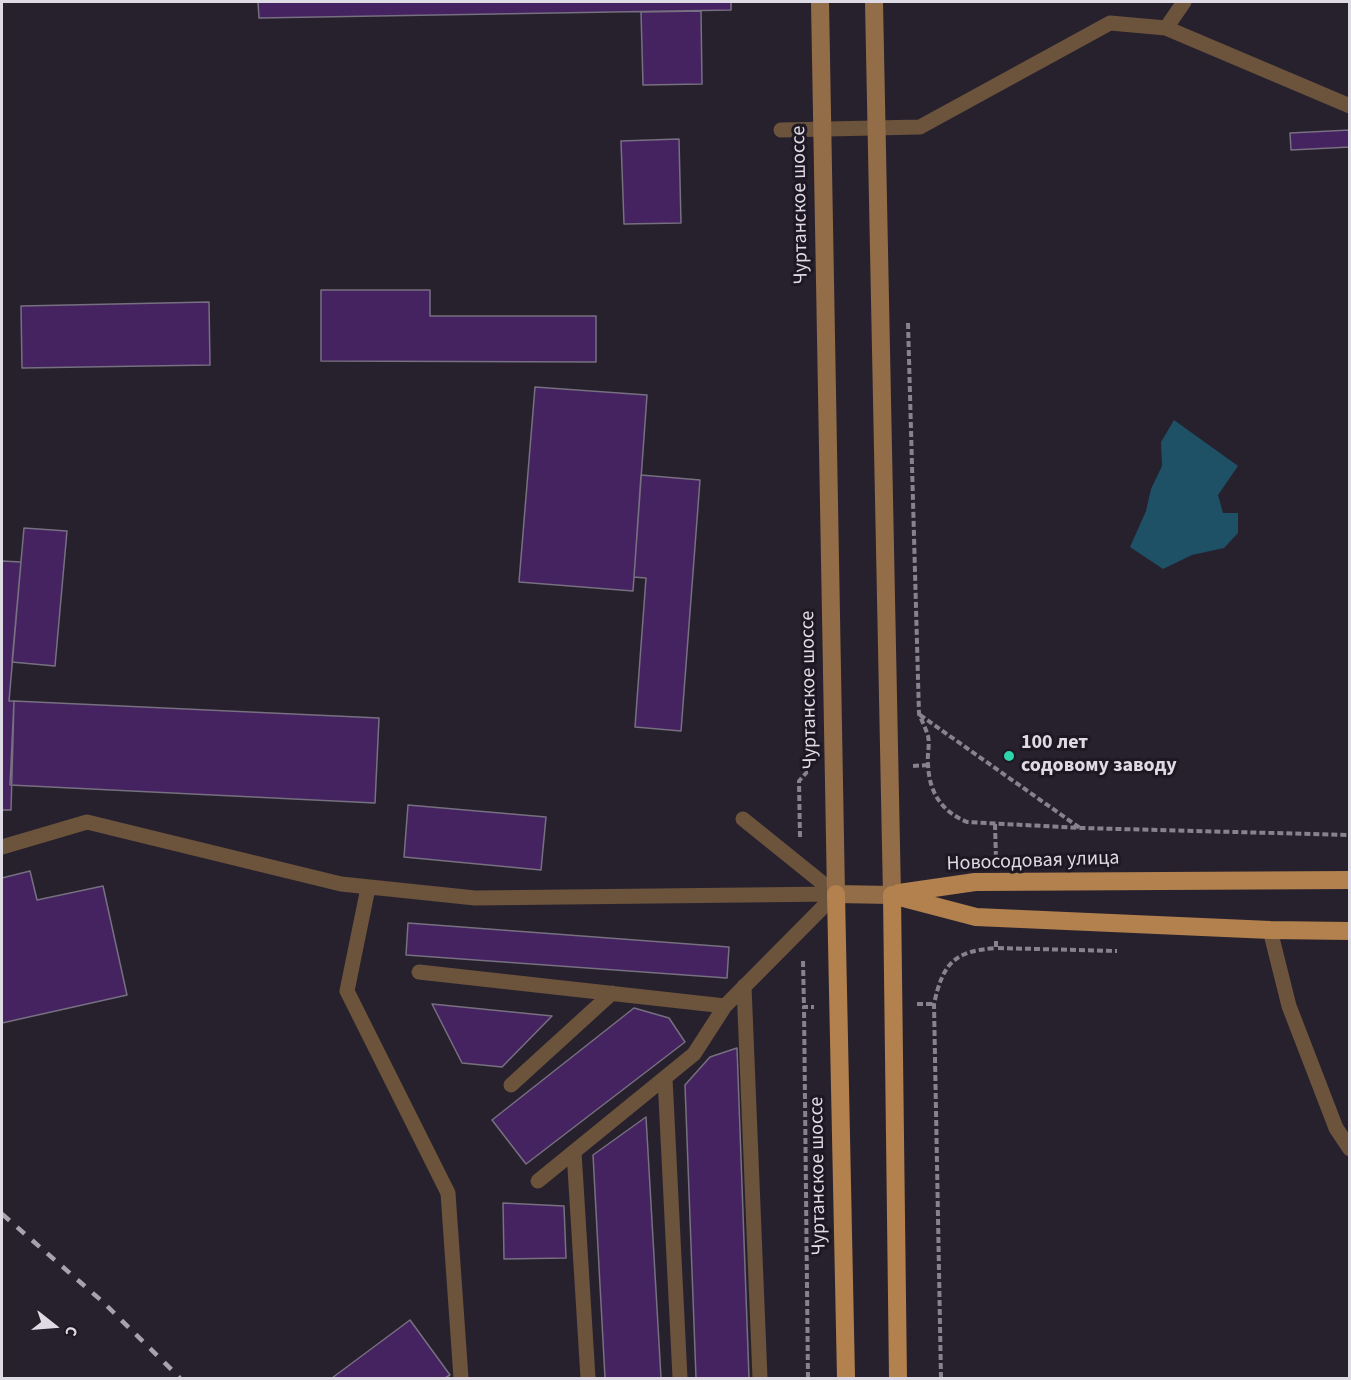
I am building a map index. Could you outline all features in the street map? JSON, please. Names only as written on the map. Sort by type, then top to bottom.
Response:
[{"type":"main road","name":"Новосодовая улица","points":[[892,894],[975,882],[1350,880]]},
{"type":"main road","name":"Чуртанское шоссе","points":[[836,894],[846,1378]]},
{"type":"main road","points":[[898,1378],[892,894],[976,918],[1350,931]]},
{"type":"street","name":"Чуртанское шоссе","points":[[820,2],[836,894]]},
{"type":"street","points":[[836,894],[892,894],[874,2]]},
{"type":"lane","points":[[1166,28],[1184,2]]},
{"type":"lane","points":[[781,130],[920,127],[1110,23],[1166,28],[1350,106]]},
{"type":"lane","points":[[743,819],[836,894]]},
{"type":"lane","points":[[2,847],[87,822],[341,884],[368,888],[475,897],[836,894]]},
{"type":"lane","points":[[368,888],[347,991],[448,1193],[461,1378]]},
{"type":"lane","points":[[538,1181],[694,1054],[725,1006],[836,894]]},
{"type":"lane","points":[[1270,930],[1289,1006],[1336,1128],[1350,1149]]},
{"type":"lane","points":[[419,972],[725,1006]]},
{"type":"lane","points":[[744,986],[760,1378]]},
{"type":"lane","points":[[511,1085],[612,993]]},
{"type":"lane","points":[[665,1078],[680,1378]]},
{"type":"lane","points":[[574,1152],[588,1378]]},
{"type":"path","points":[[908,319],[919,714],[928,737],[930,782],[938,800],[951,816],[967,822],[1081,828],[1350,835]]},
{"type":"path","points":[[919,714],[1081,828]]},
{"type":"path","points":[[941,1378],[934,1004],[939,981],[950,963],[964,954],[980,949],[996,948]]},
{"type":"water","points":[[1174,420],[1238,466],[1218,495],[1223,513],[1238,513],[1238,533],[1224,548],[1192,555],[1163,569],[1130,547],[1162,466],[1161,442]]},
{"type":"building","points":[[258,2],[731,2],[731,10],[259,18]]},
{"type":"building","points":[[701,11],[702,84],[643,85],[641,12]]},
{"type":"building","points":[[1350,130],[1350,147],[1291,150],[1290,133]]},
{"type":"building","points":[[679,139],[681,223],[624,224],[621,141]]},
{"type":"building","points":[[321,290],[430,290],[430,316],[596,316],[596,362],[321,361]]},
{"type":"building","points":[[209,302],[210,365],[22,368],[21,306]]},
{"type":"building","points":[[535,387],[647,395],[633,591],[519,582]]},
{"type":"building","points":[[641,475],[700,480],[681,731],[635,727],[646,578],[634,577]]},
{"type":"building","points":[[24,528],[67,531],[55,666],[12,662]]},
{"type":"building","points":[[2,561],[21,562],[9,701],[14,701],[11,810],[2,810]]},
{"type":"building","points":[[14,701],[379,718],[375,803],[10,785]]},
{"type":"building","points":[[408,805],[546,817],[541,870],[404,857]]},
{"type":"building","points":[[30,871],[37,900],[103,886],[127,995],[2,1023],[2,878]]},
{"type":"building","points":[[408,923],[729,947],[727,978],[406,955]]},
{"type":"building","points":[[432,1004],[552,1016],[502,1067],[462,1063]]},
{"type":"building","points":[[634,1008],[669,1018],[685,1042],[526,1164],[492,1120]]},
{"type":"building","points":[[737,1048],[749,1378],[696,1378],[685,1085],[710,1057]]},
{"type":"building","points":[[646,1117],[661,1378],[605,1378],[593,1155]]},
{"type":"building","points":[[503,1203],[564,1206],[566,1258],[504,1259]]},
{"type":"building","points":[[410,1320],[450,1375],[445,1378],[332,1378]]},
{"type":"railway","points":[[2,1214],[103,1302],[180,1378]]},
{"type":"place","name":"100 лет содовому заводу","points":[[1009,756]]}]
